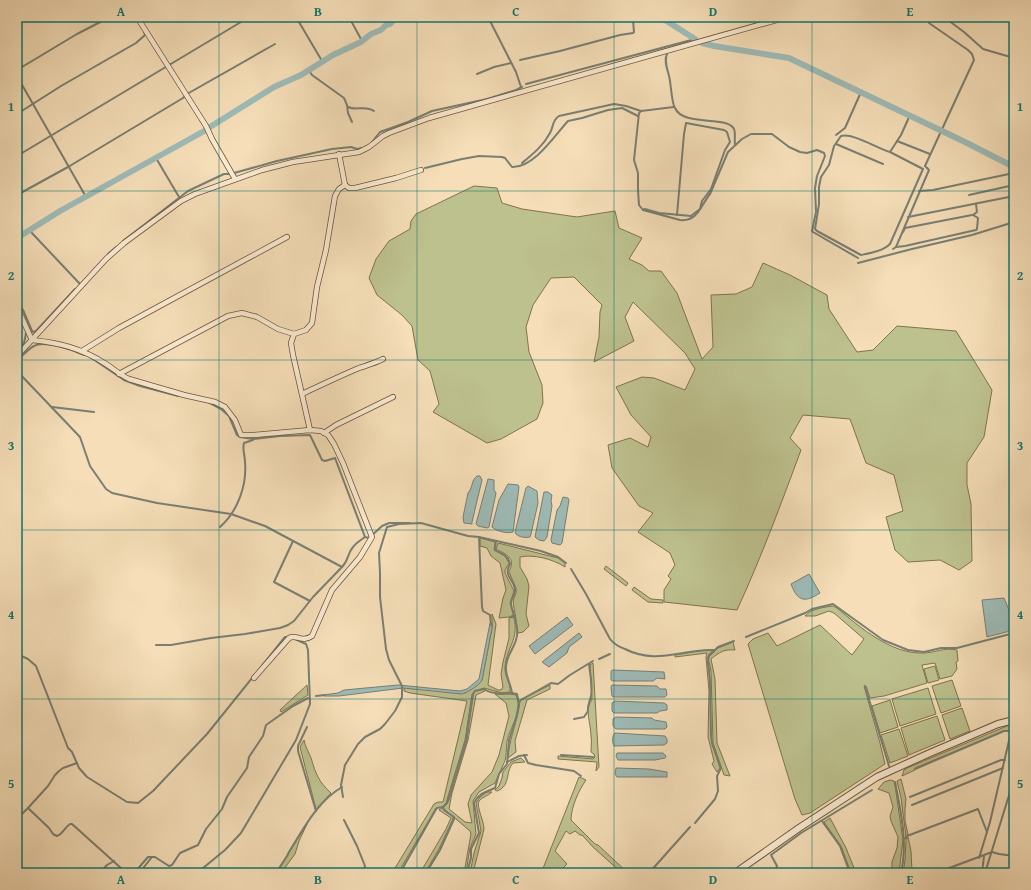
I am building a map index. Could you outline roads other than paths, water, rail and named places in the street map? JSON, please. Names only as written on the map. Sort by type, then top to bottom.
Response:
[{"type":"street","points":[[28,17],[48,19],[84,17]]},
{"type":"street","points":[[137,17],[206,126],[235,180]]},
{"type":"street","points":[[17,356],[106,259],[124,243],[181,201],[195,194],[262,170],[293,162],[359,152],[369,148],[389,133],[429,118],[787,17]]},
{"type":"street","points":[[338,154],[345,185],[349,188],[355,188],[396,178],[421,170]]},
{"type":"street","points":[[119,374],[228,316],[242,313],[257,317],[278,329],[294,334],[306,330],[312,323],[317,287],[326,250],[335,196],[339,189],[345,185]]},
{"type":"street","points":[[82,351],[119,328],[287,237]]},
{"type":"street","points":[[17,307],[32,340]]},
{"type":"street","points":[[294,334],[291,342],[293,355],[310,430]]},
{"type":"street","points":[[32,340],[49,342],[82,351],[129,379],[215,402],[225,407],[235,420],[241,435],[310,430],[321,431],[328,435],[334,444],[372,537],[360,557],[332,590],[312,636],[308,639],[292,636],[289,638],[254,678]]},
{"type":"street","points":[[302,394],[327,381],[362,367],[375,364],[383,359]]},
{"type":"street","points":[[324,433],[336,425],[393,397]]},
{"type":"street","points":[[735,873],[799,828],[877,777],[998,724],[1014,720]]},
{"type":"water","points":[[477,476],[480,476],[482,480],[472,524],[464,523],[463,517],[468,493]]},
{"type":"water","points":[[488,479],[494,480],[494,490],[496,493],[489,527],[487,528],[476,524]]},
{"type":"water","points":[[508,484],[518,485],[519,487],[513,532],[508,533],[499,531],[492,527],[499,500]]},
{"type":"water","points":[[528,486],[537,491],[538,503],[530,537],[520,537],[515,532],[526,488]]},
{"type":"water","points":[[544,492],[548,492],[552,495],[552,506],[547,537],[544,541],[535,537]]},
{"type":"water","points":[[563,497],[568,498],[569,500],[562,543],[560,545],[552,543],[551,540],[557,510]]},
{"type":"water","points":[[809,574],[820,593],[811,598],[803,599],[797,595],[791,584]]},
{"type":"water","points":[[1004,598],[1014,622],[1014,630],[987,637],[982,600]]},
{"type":"water","points":[[567,617],[573,625],[535,654],[529,646]]},
{"type":"water","points":[[490,623],[492,623],[492,628],[482,680],[476,687],[462,694],[403,688],[339,696],[323,695],[338,693],[344,690],[398,685],[460,691],[467,689],[479,679]]},
{"type":"water","points":[[579,633],[582,637],[569,647],[567,653],[549,667],[542,662]]},
{"type":"water","points":[[611,671],[664,672],[665,679],[657,678],[653,681],[613,681],[611,680]]},
{"type":"water","points":[[612,685],[657,686],[660,689],[666,689],[667,695],[665,697],[614,697],[612,696]]},
{"type":"water","points":[[615,701],[664,703],[667,705],[667,710],[657,713],[614,713],[612,711],[612,703]]},
{"type":"water","points":[[616,717],[652,718],[654,720],[666,722],[667,727],[665,729],[616,729],[613,726],[613,719]]},
{"type":"water","points":[[615,733],[665,736],[667,743],[664,745],[614,746],[613,736]]},
{"type":"water","points":[[617,753],[663,753],[666,756],[665,758],[655,760],[618,760],[616,756]]},
{"type":"water","points":[[616,768],[649,769],[667,772],[667,777],[617,777],[615,774]]},
{"type":"waterway","points":[[17,70],[77,34],[110,17]]},
{"type":"waterway","points":[[17,156],[246,19],[245,17]]},
{"type":"waterway","points":[[296,17],[322,61]]},
{"type":"waterway","points":[[349,17],[362,41]]},
{"type":"waterway","points":[[210,127],[274,87],[301,75],[333,55],[361,42],[371,34],[390,24],[397,17]]},
{"type":"waterway","points":[[488,17],[516,72],[521,87]]},
{"type":"waterway","points":[[520,60],[633,33],[633,20],[635,17]]},
{"type":"waterway","points":[[654,17],[665,20],[695,39]]},
{"type":"waterway","points":[[944,17],[983,49],[1014,58]]},
{"type":"waterway","points":[[893,249],[896,247],[929,170],[925,166],[974,60],[972,54],[968,50],[929,23]]},
{"type":"waterway","points":[[17,114],[61,86],[136,43],[145,35],[144,31]]},
{"type":"waterway","points":[[526,84],[695,39]]},
{"type":"waterway","points":[[702,43],[789,58],[1014,167]]},
{"type":"waterway","points":[[17,195],[68,167],[183,98],[187,94],[275,44]]},
{"type":"waterway","points":[[667,54],[666,64],[675,108],[680,114],[687,117],[723,122],[730,125],[735,131],[735,145]]},
{"type":"waterway","points":[[477,74],[494,67],[511,63]]},
{"type":"waterway","points":[[308,69],[312,75],[344,98],[352,122]]},
{"type":"waterway","points":[[17,76],[86,197]]},
{"type":"waterway","points":[[372,142],[380,132],[408,122],[432,111],[487,99],[522,87]]},
{"type":"waterway","points":[[836,135],[845,128],[861,92]]},
{"type":"waterway","points":[[522,163],[541,146],[550,133],[555,119],[559,116],[614,104],[641,111]]},
{"type":"waterway","points":[[348,107],[368,108],[374,111]]},
{"type":"waterway","points":[[674,107],[641,111],[639,113],[634,160],[638,173],[639,205],[643,210],[680,220],[686,220],[695,216],[710,194],[728,152],[742,139],[751,134],[772,134],[789,147],[800,152],[807,153],[817,150],[824,153],[825,156],[817,176],[815,188],[816,212],[812,231],[858,258]]},
{"type":"waterway","points":[[425,168],[479,156],[502,157],[505,158],[512,167],[520,166],[536,157],[568,121],[608,110],[622,108],[638,116]]},
{"type":"waterway","points":[[890,152],[859,139],[841,136],[834,146],[829,165],[821,177],[815,229],[817,231],[861,255],[880,250],[890,244],[923,169],[890,152],[901,135],[910,115]]},
{"type":"waterway","points":[[677,215],[686,123],[724,130],[727,132],[730,142],[725,150],[711,189],[702,201],[700,209],[691,216]]},
{"type":"waterway","points":[[17,238],[60,211],[206,130]]},
{"type":"waterway","points":[[897,141],[930,154]]},
{"type":"waterway","points":[[836,144],[883,164]]},
{"type":"waterway","points":[[234,173],[277,161],[332,149],[351,147],[357,149],[362,148]]},
{"type":"waterway","points":[[156,158],[179,197]]},
{"type":"waterway","points":[[123,241],[188,191],[224,174],[229,174]]},
{"type":"waterway","points":[[919,191],[933,190],[1009,174]]},
{"type":"waterway","points":[[969,195],[1014,185]]},
{"type":"waterway","points":[[908,217],[1014,196]]},
{"type":"waterway","points":[[896,247],[976,230],[978,218],[973,215],[977,212],[976,204]]},
{"type":"waterway","points":[[1009,206],[1014,205]]},
{"type":"waterway","points":[[643,210],[645,209],[659,213],[691,216]]},
{"type":"waterway","points":[[903,232],[905,228],[972,215]]},
{"type":"waterway","points":[[858,263],[972,235],[1014,222]]},
{"type":"waterway","points":[[30,231],[80,284]]},
{"type":"waterway","points":[[108,254],[116,247]]},
{"type":"waterway","points":[[31,331],[36,331],[75,289]]},
{"type":"waterway","points":[[17,301],[23,310],[32,331]]},
{"type":"waterway","points":[[17,352],[24,343],[26,333]]},
{"type":"waterway","points":[[17,361],[30,349],[39,344],[59,346],[84,355]]},
{"type":"waterway","points":[[90,357],[124,380],[140,386],[178,396]]},
{"type":"waterway","points":[[17,371],[80,437],[90,466],[106,489],[112,493],[157,503],[231,514],[265,526],[342,567],[353,547],[365,537],[369,538],[382,526],[389,523],[410,523]]},
{"type":"waterway","points":[[208,402],[221,409],[229,416],[237,435],[240,437],[253,439],[310,435],[322,460],[325,461],[335,458],[365,537]]},
{"type":"waterway","points":[[52,407],[94,412]]},
{"type":"waterway","points":[[220,527],[232,513],[240,497],[243,488],[245,471],[243,445],[244,443],[253,440]]},
{"type":"waterway","points":[[343,797],[341,785],[345,765],[358,744],[365,737],[380,729],[385,724],[395,711],[402,697],[402,686],[389,660],[386,649],[380,597],[379,553],[387,527],[399,524],[421,523],[468,536],[479,537],[541,551],[558,557],[566,563]]},
{"type":"waterway","points":[[479,537],[482,607],[483,611],[490,615],[491,625]]},
{"type":"waterway","points":[[293,541],[274,582],[310,601]]},
{"type":"waterway","points":[[467,873],[471,858],[471,849],[479,833],[474,803],[480,795],[495,788],[499,774],[507,764],[509,740],[519,704],[517,694],[512,693],[506,670],[508,659],[517,636],[517,626],[511,604],[515,589],[508,574],[510,564],[509,561],[504,555],[495,550],[496,541]]},
{"type":"waterway","points":[[156,645],[171,645],[245,634],[280,628],[288,625],[294,621],[313,597],[342,567]]},
{"type":"waterway","points":[[571,569],[610,639],[615,644],[636,654],[658,656],[703,650],[715,650],[718,647],[734,641]]},
{"type":"waterway","points":[[746,637],[812,609],[833,604],[883,640],[908,650],[924,652],[941,648],[957,648],[1014,633]]},
{"type":"waterway","points":[[510,617],[515,616]]},
{"type":"waterway","points":[[17,654],[28,659],[36,666],[68,748],[72,752],[79,768],[87,777],[127,802],[138,803],[153,791],[207,734],[285,637],[289,637]]},
{"type":"waterway","points":[[197,873],[225,850],[241,833],[296,740],[310,704],[308,650],[306,644],[295,639]]},
{"type":"waterway","points":[[695,823],[715,799],[718,791],[717,776],[721,768],[712,743],[711,735],[710,680],[708,661],[709,655],[715,650]]},
{"type":"waterway","points":[[599,659],[610,654]]},
{"type":"waterway","points":[[519,701],[551,683],[558,684],[593,661]]},
{"type":"waterway","points":[[574,719],[584,717],[588,711],[592,688],[589,664]]},
{"type":"waterway","points":[[865,686],[889,766]]},
{"type":"waterway","points":[[400,873],[437,808],[443,807],[447,803],[466,740],[473,694],[475,691],[484,689],[490,692],[504,694],[511,693]]},
{"type":"waterway","points":[[316,696],[325,695]]},
{"type":"waterway","points":[[132,873],[135,872],[148,857],[155,857],[169,866],[172,865],[180,853],[198,845],[206,829],[222,809],[227,797],[247,768],[249,757],[263,736],[266,725],[293,706],[308,698]]},
{"type":"waterway","points":[[307,727],[298,746],[298,751],[316,811]]},
{"type":"waterway","points":[[915,769],[1004,731],[1014,731]]},
{"type":"waterway","points":[[979,858],[990,822],[1011,732]]},
{"type":"waterway","points":[[524,755],[528,763],[574,771],[581,776]]},
{"type":"waterway","points":[[507,762],[519,756],[527,755]]},
{"type":"waterway","points":[[561,755],[593,757]]},
{"type":"waterway","points":[[910,797],[1001,760],[1005,760]]},
{"type":"waterway","points":[[28,808],[48,786],[59,771],[77,763]]},
{"type":"waterway","points":[[912,805],[1003,768]]},
{"type":"waterway","points":[[985,873],[1014,779]]},
{"type":"waterway","points":[[895,782],[904,839],[901,873]]},
{"type":"waterway","points":[[276,873],[318,808],[325,800],[342,787]]},
{"type":"waterway","points":[[775,873],[777,866],[771,855],[801,833],[872,790]]},
{"type":"waterway","points":[[426,873],[440,850],[454,819],[454,817],[444,810],[443,807]]},
{"type":"waterway","points":[[17,819],[28,808],[49,828],[53,834],[57,836],[61,834],[68,825],[72,824],[128,873]]},
{"type":"waterway","points":[[904,839],[907,836],[978,809],[987,832]]},
{"type":"waterway","points":[[344,820],[365,866],[362,873]]},
{"type":"waterway","points":[[822,821],[840,846],[850,873]]},
{"type":"waterway","points":[[649,873],[690,827]]},
{"type":"waterway","points":[[936,873],[992,852],[1014,856]]},
{"type":"waterway","points":[[982,873],[984,856]]},
{"type":"waterway","points":[[143,873],[144,867],[152,857]]},
{"type":"waterway","points":[[100,873],[107,865],[114,861]]}]
